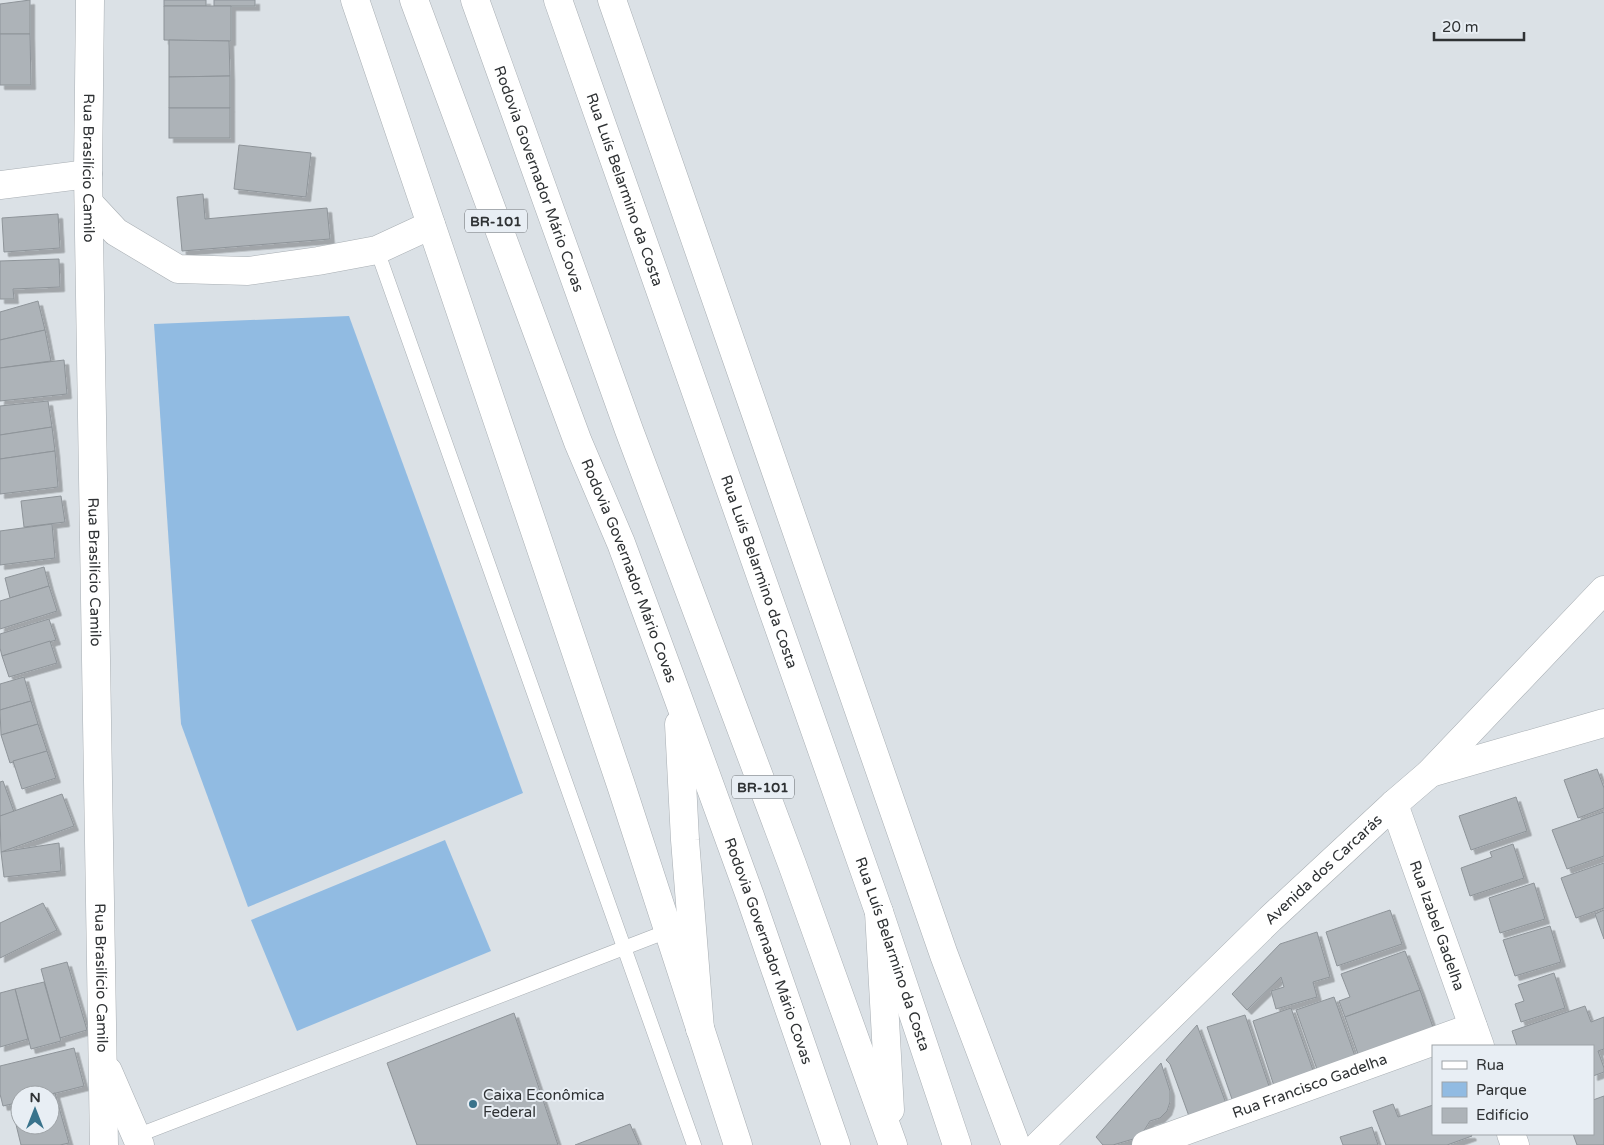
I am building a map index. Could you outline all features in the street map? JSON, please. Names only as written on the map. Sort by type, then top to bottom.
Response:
[{"type":"main road","name":"Rua Brasilício Camilo","points":[[90,0],[88,174],[104,1145]]},
{"type":"main road","points":[[355,0],[621,785],[738,1145]]},
{"type":"main road","name":"Rodovia Governador Mário Covas","points":[[414,0],[578,442],[621,543],[750,896],[836,1145]]},
{"type":"main road","name":"Rodovia Governador Mário Covas","points":[[475,0],[629,430],[792,864],[892,1142]]},
{"type":"main road","name":"Rua Luís Belarmino da Costa","points":[[558,0],[879,912],[957,1145]]},
{"type":"main road","points":[[612,0],[944,955],[1016,1145]]},
{"type":"main road","points":[[0,185],[88,174]]},
{"type":"main road","points":[[89,203],[116,232],[178,268],[248,270],[318,261],[377,250],[431,225]]},
{"type":"main road","name":"Avenida dos Carcarás","points":[[1039,1145],[1270,919],[1429,774],[1602,602]]},
{"type":"main road","points":[[677,695],[685,840],[700,1029]]},
{"type":"main road","points":[[1429,774],[1604,723]]},
{"type":"main road","name":"Rua Izabel Gadelha","points":[[1394,804],[1477,1037]]},
{"type":"main road","points":[[879,912],[892,1142]]},
{"type":"main road","name":"Rua Francisco Gadelha","points":[[1452,1045],[1477,1037]]},
{"type":"main road","name":"Rua Francisco Gadelha","points":[[1146,1145],[1432,1052]]},
{"type":"main road","points":[[102,1058],[138,1140]]},
{"type":"lane","points":[[377,250],[694,1145]]},
{"type":"lane","points":[[138,1140],[668,931]]},
{"type":"green space","points":[[349,316],[523,793],[248,907],[181,724],[154,324]]},
{"type":"green space","points":[[445,840],[491,951],[297,1031],[251,920]]},
{"type":"building","points":[[30,0],[30,34],[0,34],[0,4]]},
{"type":"building","points":[[164,0],[206,0],[206,6],[164,6]]},
{"type":"building","points":[[214,0],[255,0],[255,6],[214,6]]},
{"type":"building","points":[[164,6],[231,6],[231,41],[164,40]]},
{"type":"building","points":[[0,34],[30,34],[31,85],[0,85]]},
{"type":"building","points":[[169,40],[229,41],[230,76],[169,77]]},
{"type":"building","points":[[230,76],[230,108],[169,108],[169,77]]},
{"type":"building","points":[[169,108],[230,108],[230,138],[169,138]]},
{"type":"building","points":[[239,145],[311,153],[306,197],[234,189]]},
{"type":"building","points":[[203,194],[205,219],[327,208],[330,239],[182,251],[177,197]]},
{"type":"building","points":[[58,214],[60,248],[4,252],[2,218]]},
{"type":"building","points":[[59,259],[60,287],[13,289],[14,299],[0,299],[0,261]]},
{"type":"building","points":[[38,301],[45,330],[0,340],[0,312]]},
{"type":"building","points":[[45,330],[51,361],[0,368],[0,340]]},
{"type":"building","points":[[64,360],[67,394],[0,401],[0,368]]},
{"type":"building","points":[[48,401],[52,427],[0,435],[0,406]]},
{"type":"building","points":[[52,427],[55,451],[0,459],[0,435]]},
{"type":"building","points":[[55,451],[58,487],[0,494],[0,459]]},
{"type":"building","points":[[61,496],[65,522],[24,527],[21,501]]},
{"type":"building","points":[[52,524],[55,558],[0,565],[0,531]]},
{"type":"building","points":[[44,567],[49,586],[10,598],[5,578]]},
{"type":"building","points":[[49,586],[57,611],[0,629],[0,601]]},
{"type":"building","points":[[49,619],[56,640],[2,656],[0,634]]},
{"type":"building","points":[[50,641],[57,663],[9,677],[2,656]]},
{"type":"building","points":[[24,677],[31,701],[0,710],[0,684]]},
{"type":"building","points":[[31,701],[38,724],[1,735],[0,710]]},
{"type":"building","points":[[38,724],[47,751],[10,763],[1,735]]},
{"type":"building","points":[[47,751],[56,778],[22,789],[13,761]]},
{"type":"building","points":[[1597,769],[1604,788],[1604,808],[1578,818],[1564,780]]},
{"type":"building","points":[[3,781],[14,812],[0,816],[0,782]]},
{"type":"building","points":[[62,794],[74,826],[1,852],[0,816]]},
{"type":"building","points":[[1516,797],[1527,831],[1471,850],[1459,816]]},
{"type":"building","points":[[1604,812],[1604,856],[1567,869],[1552,830]]},
{"type":"building","points":[[59,843],[61,871],[4,877],[1,852]]},
{"type":"building","points":[[1513,844],[1524,878],[1470,896],[1461,868],[1492,857],[1490,852]]},
{"type":"building","points":[[1604,863],[1604,908],[1576,918],[1561,878]]},
{"type":"building","points":[[1534,883],[1545,919],[1500,933],[1489,898]]},
{"type":"building","points":[[43,903],[57,930],[0,958],[0,923]]},
{"type":"building","points":[[1390,910],[1402,944],[1337,966],[1326,932]]},
{"type":"building","points":[[1604,910],[1604,939],[1595,914]]},
{"type":"building","points":[[1550,926],[1561,962],[1515,976],[1503,940]]},
{"type":"building","points":[[1317,932],[1330,977],[1313,982],[1317,997],[1276,1009],[1271,991],[1284,987],[1281,977],[1247,1010],[1232,994],[1280,944]]},
{"type":"building","points":[[1405,951],[1420,990],[1345,1017],[1339,1001],[1350,997],[1341,974]]},
{"type":"building","points":[[67,962],[87,1030],[60,1038],[41,969]]},
{"type":"building","points":[[1554,973],[1565,1008],[1521,1022],[1515,1004],[1524,1001],[1518,985]]},
{"type":"building","points":[[44,982],[61,1041],[31,1049],[15,989]]},
{"type":"building","points":[[15,989],[28,1039],[0,1047],[0,993]]},
{"type":"building","points":[[1420,990],[1434,1030],[1359,1057],[1345,1017]]},
{"type":"building","points":[[1334,997],[1356,1059],[1318,1072],[1296,1010]]},
{"type":"building","points":[[1585,1006],[1591,1022],[1604,1017],[1604,1049],[1598,1051],[1604,1072],[1594,1076],[1594,1045],[1517,1045],[1512,1031]]},
{"type":"building","points":[[1291,1008],[1314,1073],[1274,1086],[1253,1021]]},
{"type":"building","name":"Caixa Econômica Federal","points":[[514,1013],[558,1145],[417,1145],[387,1063]]},
{"type":"building","points":[[1245,1015],[1270,1089],[1233,1102],[1207,1027]]},
{"type":"building","points":[[1197,1025],[1227,1106],[1190,1119],[1170,1064],[1166,1060]]},
{"type":"building","points":[[74,1048],[84,1086],[60,1092],[60,1085],[10,1085],[10,1104],[3,1106],[0,1094],[0,1066]]},
{"type":"building","points":[[1161,1063],[1170,1091],[1170,1102],[1167,1111],[1160,1118],[1150,1121],[1140,1137],[1113,1145],[1103,1145],[1096,1137]]},
{"type":"building","points":[[1604,1096],[1604,1145],[1577,1145],[1573,1135],[1594,1135],[1594,1100]]},
{"type":"building","points":[[1393,1104],[1398,1117],[1432,1105],[1432,1135],[1472,1136],[1447,1145],[1386,1145],[1373,1111]]},
{"type":"building","points":[[60,1111],[69,1143],[60,1145],[21,1145],[19,1135],[60,1135]]},
{"type":"building","points":[[630,1124],[639,1145],[575,1145]]},
{"type":"building","points":[[1372,1127],[1378,1145],[1343,1145],[1340,1137]]},
{"type":"place","name":"Caixa Econômica Federal","points":[[473,1104]]}]
